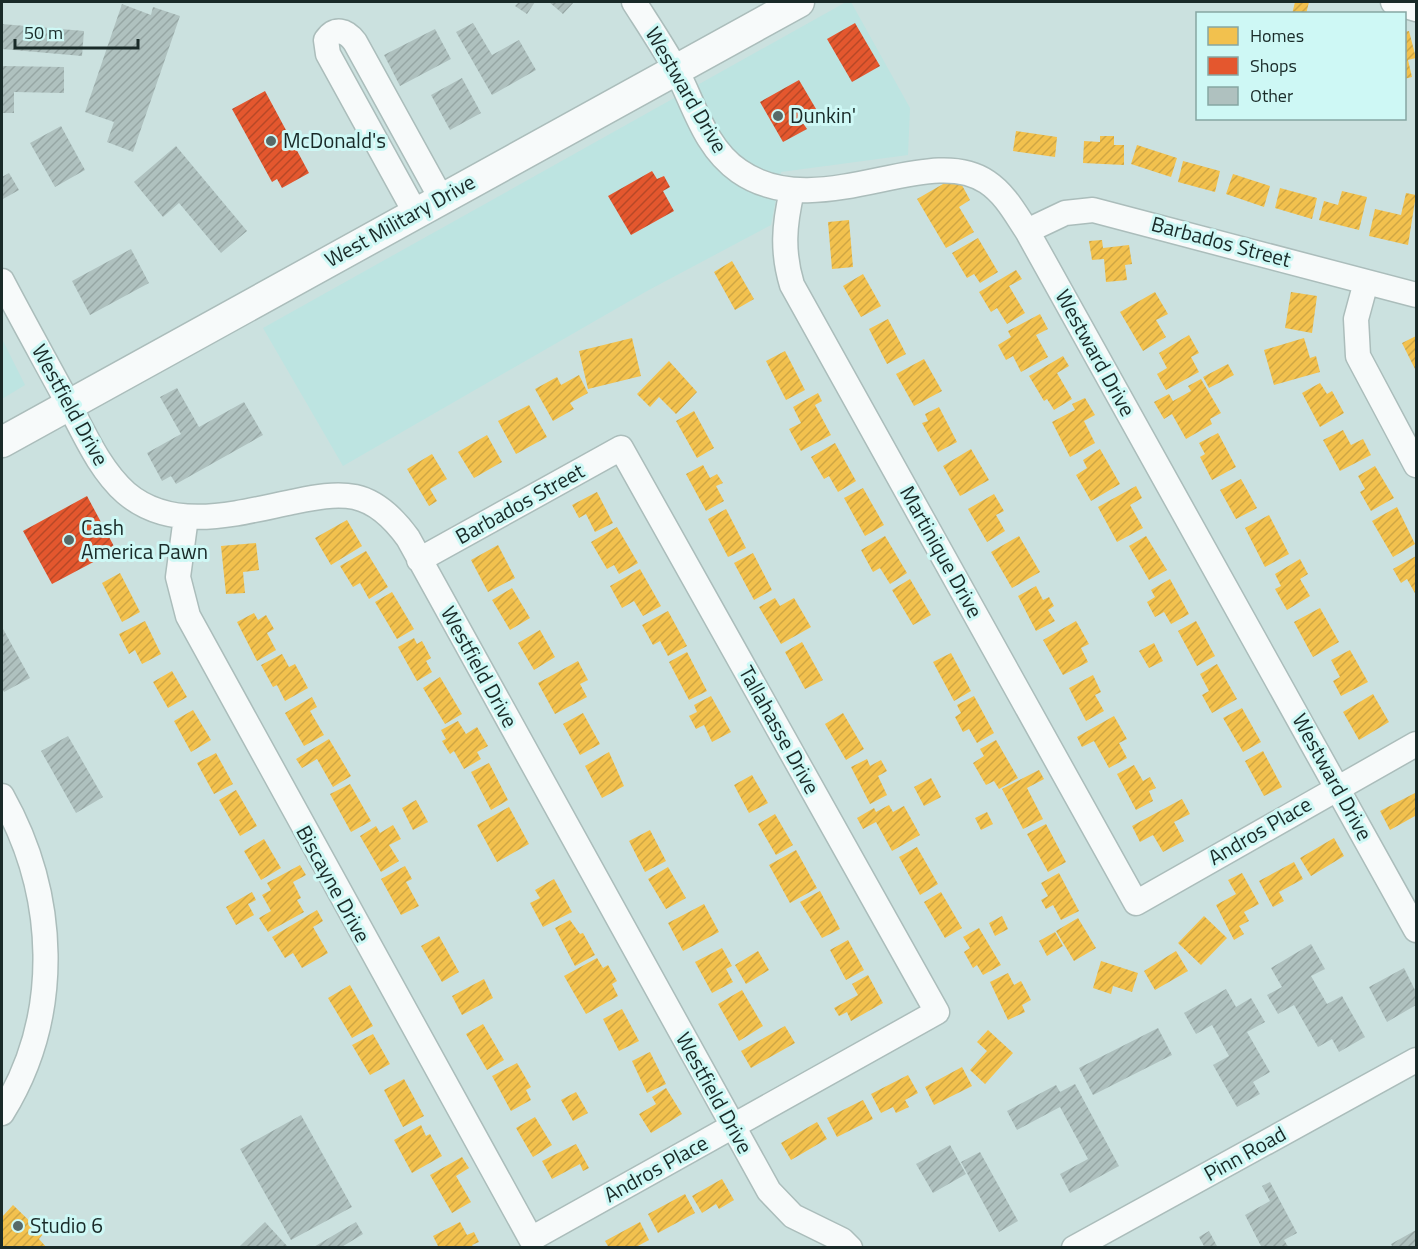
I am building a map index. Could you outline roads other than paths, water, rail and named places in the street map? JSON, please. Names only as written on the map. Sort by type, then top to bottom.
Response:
[{"type":"main road","name":"West Military Drive","points":[[2,442],[799,2]]},
{"type":"street","name":"Westward Drive","points":[[634,2],[675,69],[702,125],[725,159],[749,177],[792,191],[841,188],[949,170],[963,172],[988,182],[1006,199],[1027,231],[1416,930]]},
{"type":"street","points":[[1393,2],[1416,9]]},
{"type":"street","points":[[415,212],[328,54],[326,40],[330,34],[342,31],[349,34],[441,198]]},
{"type":"street","points":[[370,130],[396,116]]},
{"type":"street","name":"Martinique Drive","points":[[792,191],[785,222],[784,248],[792,285],[1136,903]]},
{"type":"street","name":"Barbados Street","points":[[1027,231],[1065,213],[1094,210],[1115,213],[1416,295]]},
{"type":"street","name":"Westfield Drive","points":[[2,281],[98,459],[126,493],[146,507],[186,517],[209,517],[319,496],[356,497],[393,519],[408,538],[769,1191],[793,1216],[842,1240],[850,1248]]},
{"type":"street","points":[[1366,282],[1356,319],[1358,356],[1416,465]]},
{"type":"street","name":"Barbados Street","points":[[419,560],[621,448]]},
{"type":"street","name":"Tallahasse Drive","points":[[621,448],[937,1012]]},
{"type":"street","name":"Biscayne Drive","points":[[186,517],[178,578],[188,616],[531,1239]]},
{"type":"street","name":"Andros Place","points":[[1136,903],[1416,744]]},
{"type":"street","points":[[2,796],[22,839],[41,900],[46,946],[46,976],[36,1035],[21,1077],[2,1113]]},
{"type":"street","name":"Andros Place","points":[[531,1239],[937,1012]]},
{"type":"street","name":"Pinn Road","points":[[1074,1248],[1416,1060]]},
{"type":"place","name":"Dunkin'","points":[[778,116]]},
{"type":"place","name":"McDonald's","points":[[271,141]]},
{"type":"place","name":"Cash America Pawn","points":[[69,540]]},
{"type":"place","name":"Studio 6","points":[[18,1226]]}]
